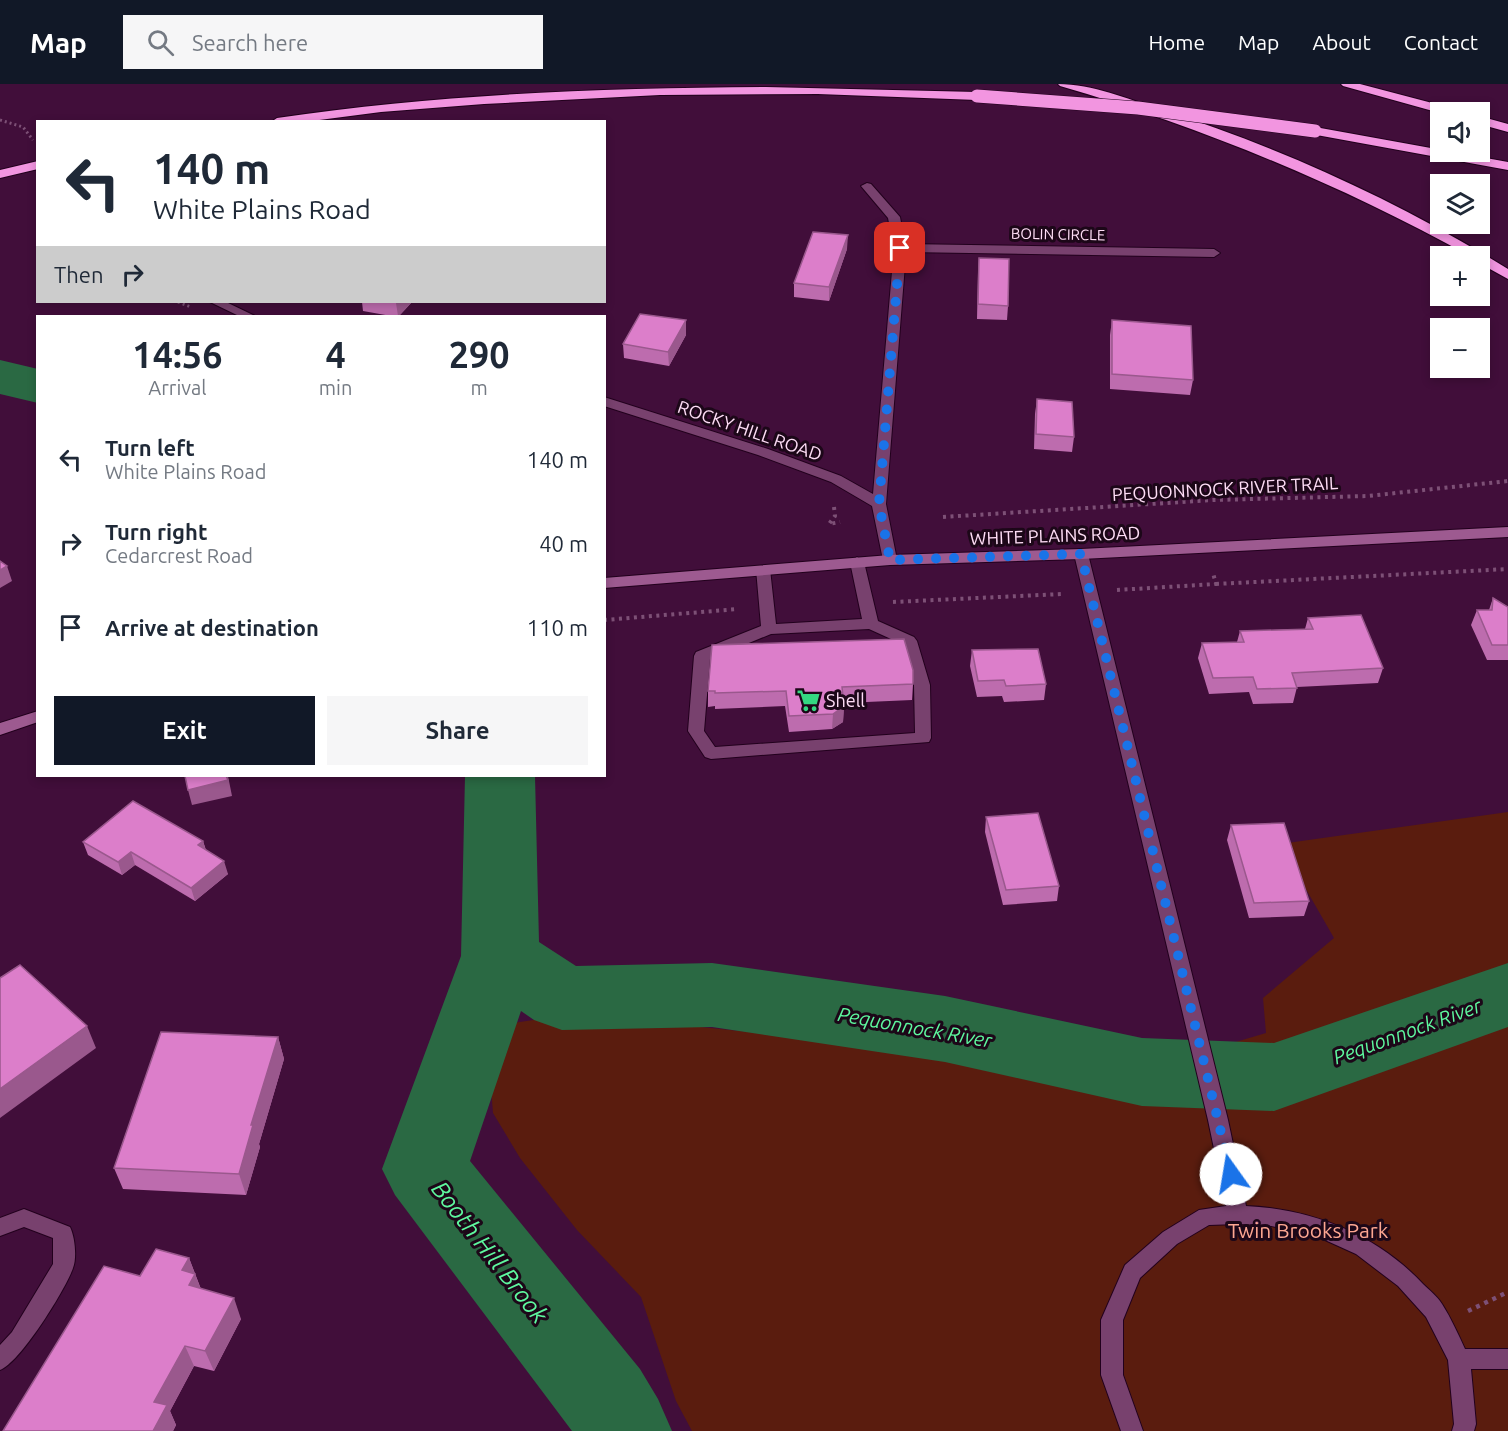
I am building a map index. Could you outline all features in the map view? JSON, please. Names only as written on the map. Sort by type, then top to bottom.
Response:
[{"type":"highway","points":[[1064,84],[1165,114],[1271,154],[1400,213],[1459,246]]},
{"type":"highway","points":[[1347,84],[1430,106]]},
{"type":"highway","points":[[292,120],[392,107],[609,93],[829,90],[977,96],[1138,108],[1315,131],[1508,166]]},
{"type":"highway","points":[[1490,123],[1508,128]]},
{"type":"highway","points":[[0,174],[36,165]]},
{"type":"highway","points":[[1490,263],[1508,274]]},
{"type":"main road","name":"WHITE PLAINS ROAD","points":[[606,583],[890,560],[1081,554],[1508,532]]},
{"type":"main road","points":[[0,729],[36,717]]},
{"type":"street","points":[[867,186],[894,217],[900,248],[879,504],[890,560]]},
{"type":"street","name":"BOLIN CIRCLE","points":[[900,248],[1214,253]]},
{"type":"street","points":[[218,303],[247,315]]},
{"type":"street","name":"ROCKY HILL ROAD","points":[[606,403],[763,452],[836,479],[879,504]]},
{"type":"street","points":[[1081,554],[1235,1192],[1237,1215]]},
{"type":"street","points":[[857,562],[871,624]]},
{"type":"street","points":[[763,569],[769,628]]},
{"type":"street","points":[[871,624],[909,642],[922,685],[923,738],[711,753],[696,731],[702,656],[769,628],[871,624]]},
{"type":"street","points":[[1132,1431],[1112,1375],[1112,1320],[1132,1272],[1170,1238],[1206,1216],[1237,1215],[1266,1216],[1316,1226],[1363,1247],[1405,1279],[1434,1310],[1459,1359],[1465,1424],[1463,1431]]},
{"type":"street","points":[[0,1227],[24,1218],[63,1233],[64,1266],[20,1339],[0,1360]]},
{"type":"street","points":[[1459,1359],[1508,1359]]},
{"type":"path","points":[[0,120],[23,127],[34,142]]},
{"type":"path","name":"PEQUONNOCK RIVER TRAIL","points":[[943,517],[1214,500],[1368,496],[1508,481]]},
{"type":"path","points":[[1208,548],[1216,584]]},
{"type":"path","points":[[867,603],[1508,569]]},
{"type":"path","points":[[606,621],[767,608]]},
{"type":"green space","name":"Twin Brooks Park","points":[[1508,812],[1508,1431],[692,1431],[676,1401],[641,1297],[577,1230],[520,1158],[493,1113],[490,1076],[496,1051],[507,1024],[574,1014],[818,1039],[1017,1041],[1175,1060],[1266,1033],[1263,998],[1334,938],[1280,844]]},
{"type":"building","points":[[813,232],[848,235],[829,287],[794,283]]},
{"type":"building","points":[[979,258],[1009,259],[1008,306],[978,304]]},
{"type":"building","points":[[640,314],[686,320],[668,352],[623,344]]},
{"type":"building","points":[[1112,320],[1191,326],[1193,380],[1112,374]]},
{"type":"building","points":[[1037,399],[1072,402],[1074,437],[1036,434]]},
{"type":"building","points":[[0,561],[7,566],[0,570]]},
{"type":"building","points":[[1493,598],[1508,607],[1508,645],[1492,645],[1477,610],[1492,610]]},
{"type":"building","points":[[1361,615],[1383,668],[1292,673],[1297,688],[1257,689],[1253,677],[1213,678],[1202,643],[1244,642],[1240,631],[1313,629],[1308,618]]},
{"type":"building","name":"Shell","points":[[904,639],[913,670],[913,684],[842,687],[844,706],[833,714],[789,716],[786,691],[715,693],[715,691],[708,691],[712,645]]},
{"type":"building","points":[[1038,649],[1046,684],[1006,686],[1004,680],[978,681],[972,650]]},
{"type":"building","points":[[185,777],[226,777],[228,780],[188,790]]},
{"type":"building","points":[[133,801],[203,841],[198,845],[224,861],[191,888],[131,852],[118,862],[83,842]]},
{"type":"building","points":[[1038,813],[1059,886],[1006,890],[986,817]]},
{"type":"building","points":[[1284,823],[1309,901],[1254,903],[1231,825]]},
{"type":"building","points":[[20,965],[87,1026],[0,1089],[0,978]]},
{"type":"building","points":[[161,1032],[278,1037],[251,1125],[253,1125],[239,1174],[114,1168]]},
{"type":"building","points":[[156,1249],[189,1258],[182,1270],[195,1274],[189,1285],[234,1298],[205,1351],[185,1346],[154,1402],[167,1405],[153,1431],[3,1431],[104,1266],[140,1276]]},
{"type":"waterway","name":"Pequonnock River","points":[[0,377],[36,386]]},
{"type":"waterway","name":"Pequonnock River","points":[[500,777],[500,956]]},
{"type":"waterway","name":"Pequonnock River","points":[[500,956],[562,998],[712,995],[945,1029],[1142,1072],[1274,1077],[1508,995]]},
{"type":"waterway","name":"Booth Hill Brook","points":[[500,956],[425,1169],[607,1401],[624,1431]]},
{"type":"place","name":"Shell","points":[[808,700]]},
{"type":"route","points":[[900,248],[879,504],[890,560],[1081,554],[1231,1174]]}]
